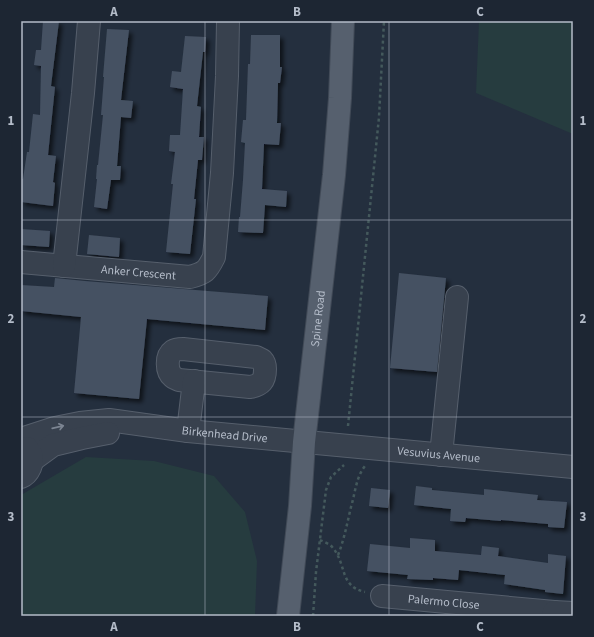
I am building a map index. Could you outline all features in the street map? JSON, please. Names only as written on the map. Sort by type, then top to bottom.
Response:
[{"type":"main road","name":"Spine Road","points":[[288,616],[300,506],[304,442],[334,175],[340,98],[343,21]]},
{"type":"street","points":[[64,266],[83,93],[89,21]]},
{"type":"street","name":"Anker Crescent","points":[[21,262],[190,277],[202,274],[209,268],[214,257],[222,174],[228,21]]},
{"type":"street","points":[[441,455],[457,297]]},
{"type":"street","points":[[188,431],[194,381]]},
{"type":"street","name":"Birkenhead Drive","points":[[21,439],[55,428],[80,423],[109,420],[188,431],[304,442]]},
{"type":"street","name":"Birkenhead Drive","points":[[24,461],[53,445],[145,426]]},
{"type":"street","name":"Vesuvius Avenue","points":[[304,442],[573,468]]},
{"type":"street","name":"Palermo Close","points":[[382,596],[417,608],[560,614]]},
{"type":"path","points":[[348,426],[379,117],[384,21]]},
{"type":"path","points":[[313,616],[326,490],[331,477],[345,465]]},
{"type":"path","points":[[338,555],[344,539],[357,482],[361,471],[366,465]]},
{"type":"path","points":[[320,540],[332,547],[338,555],[345,576],[351,587],[360,591],[382,596]]},
{"type":"green space","points":[[479,21],[573,21],[573,134],[476,93]]},
{"type":"green space","points":[[86,457],[154,461],[214,476],[245,512],[257,561],[255,616],[21,616],[21,495]]},
{"type":"building","points":[[43,21],[59,21],[51,86],[55,87],[48,155],[56,156],[53,182],[55,183],[53,206],[21,202],[22,179],[27,152],[29,152],[33,114],[40,115],[41,66],[34,65],[36,50],[41,50]]},
{"type":"building","points":[[107,29],[129,30],[121,100],[133,101],[131,118],[121,117],[117,166],[121,166],[120,180],[111,180],[107,209],[94,207],[103,115],[101,115]]},
{"type":"building","points":[[251,35],[280,35],[280,67],[282,67],[280,83],[278,83],[277,123],[281,123],[279,145],[264,144],[262,189],[287,191],[286,207],[265,205],[263,233],[238,232],[245,143],[241,142],[243,120],[246,120],[248,64],[250,64]]},
{"type":"building","points":[[185,36],[206,37],[197,106],[201,107],[199,137],[204,137],[202,160],[198,160],[194,199],[196,199],[190,254],[166,252],[175,152],[169,151],[170,135],[180,135],[183,89],[170,87],[172,71],[181,72]]},
{"type":"building","points":[[21,229],[50,231],[49,247],[21,245]]},
{"type":"building","points":[[89,235],[120,238],[119,257],[87,254]]},
{"type":"building","points":[[399,273],[446,278],[437,372],[390,368]]},
{"type":"building","points":[[55,278],[268,296],[265,330],[147,319],[139,399],[74,393],[81,317],[21,311],[21,285],[54,287]]},
{"type":"building","points":[[416,486],[432,488],[432,490],[484,495],[484,489],[538,495],[537,500],[567,502],[564,528],[548,527],[548,524],[501,520],[466,518],[465,522],[450,521],[451,509],[414,505]]},
{"type":"building","points":[[371,488],[390,490],[388,508],[369,506]]},
{"type":"building","points":[[410,538],[435,540],[435,551],[481,555],[482,546],[499,548],[498,556],[548,563],[548,554],[566,556],[563,594],[504,584],[505,575],[459,570],[458,580],[433,578],[433,580],[407,579],[408,575],[367,571],[370,544],[410,548]]}]
